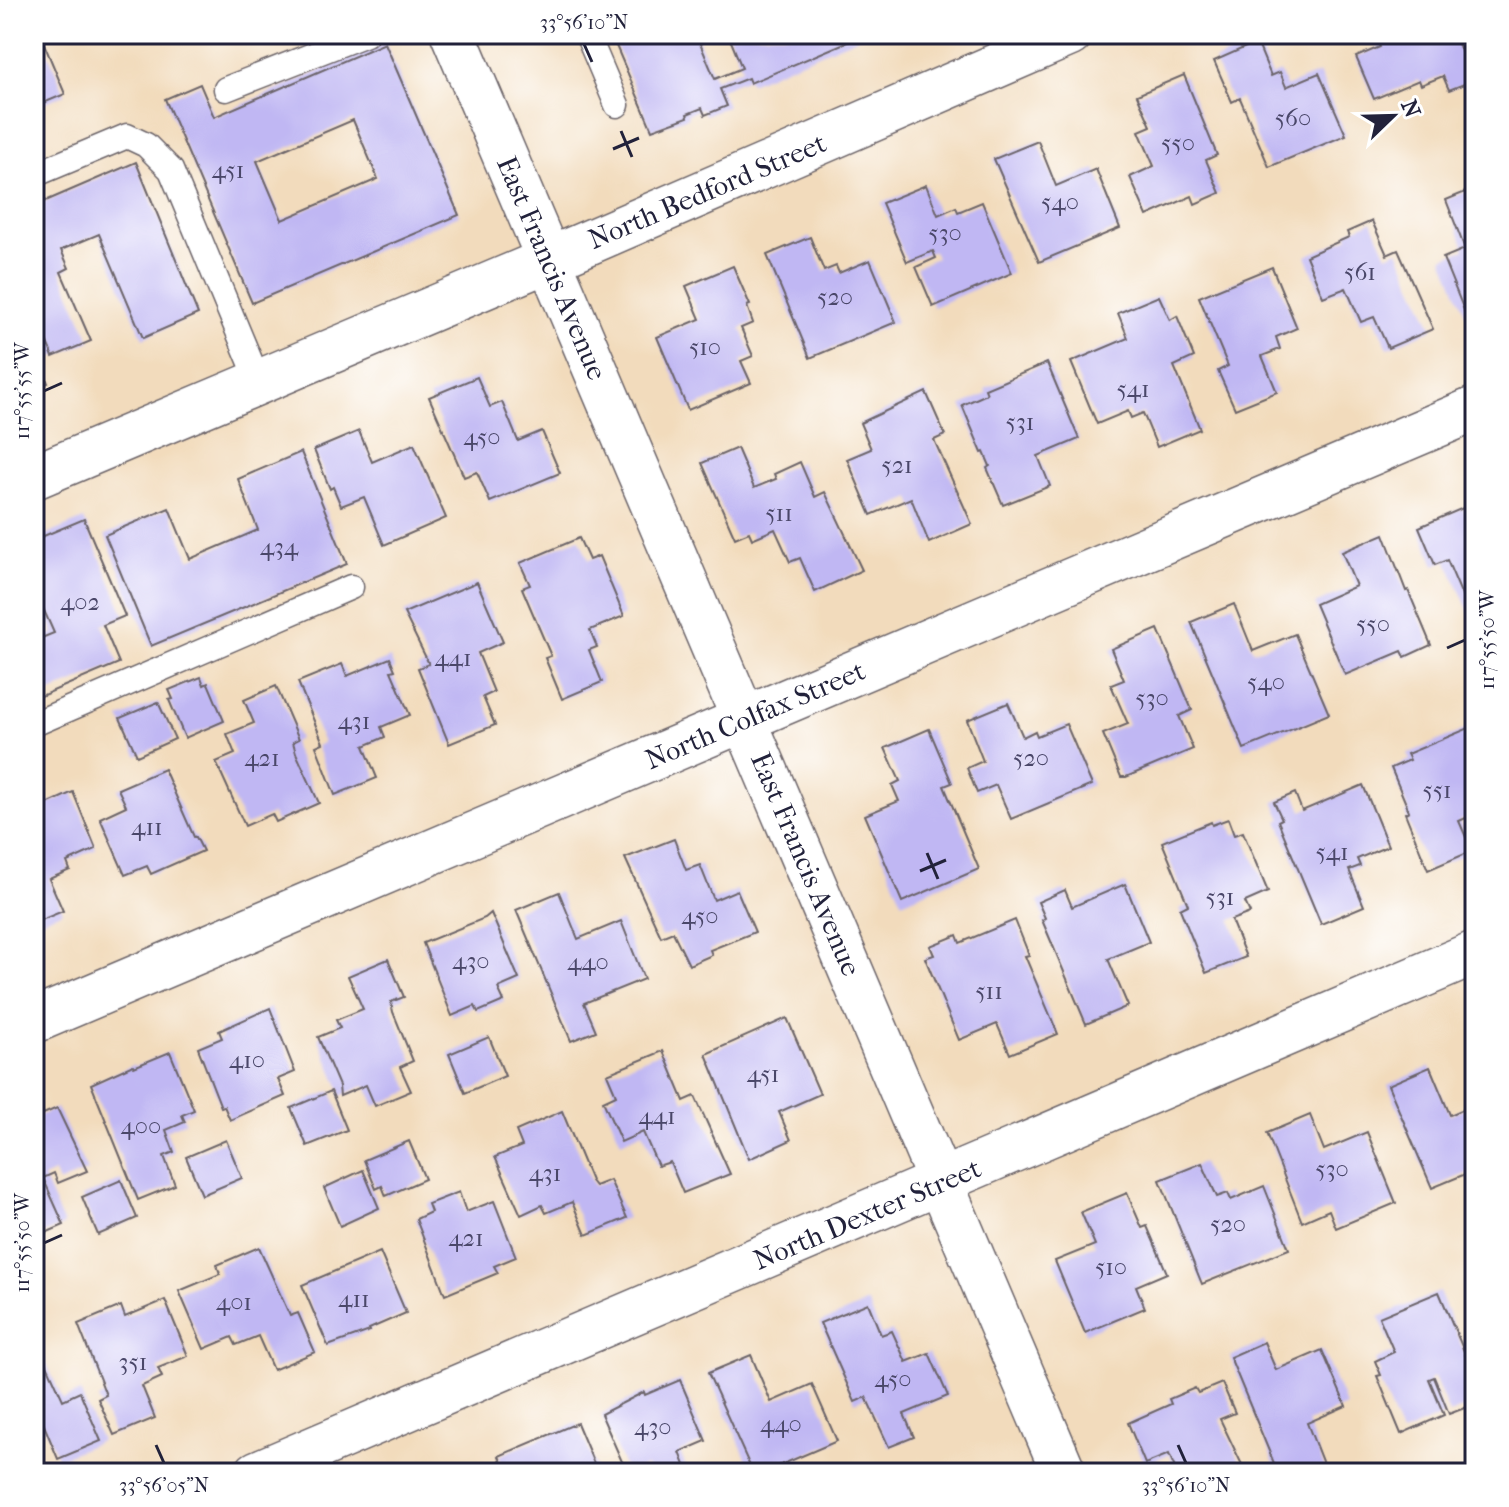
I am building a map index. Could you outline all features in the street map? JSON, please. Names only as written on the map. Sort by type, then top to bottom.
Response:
[{"type":"street","name":"East Francis Avenue","points":[[453,34],[1064,1473]]},
{"type":"street","name":"North Bedford Street","points":[[34,477],[548,260],[1070,34]]},
{"type":"street","name":"North Colfax Street","points":[[34,1021],[1475,409]]},
{"type":"street","name":"North Dexter Street","points":[[257,1473],[1475,953]]},
{"type":"lane","points":[[226,89],[366,34]]},
{"type":"lane","points":[[587,34],[617,105]]},
{"type":"lane","points":[[34,175],[127,136],[146,145],[171,170],[259,382]]},
{"type":"lane","points":[[34,724],[351,587]]},
{"type":"building","points":[[34,34],[40,34],[65,94],[34,107]]},
{"type":"building","points":[[611,34],[696,34],[715,79],[742,68],[728,34],[866,34],[750,83],[748,78],[720,89],[727,106],[705,115],[702,108],[687,114],[688,117],[652,130]]},
{"type":"building","points":[[1374,34],[1454,34],[1470,72],[1467,83],[1449,90],[1443,76],[1421,85],[1419,80],[1374,99],[1356,57],[1380,47]]},
{"type":"building","points":[[1257,42],[1271,76],[1280,72],[1286,87],[1319,73],[1346,135],[1269,167],[1240,98],[1232,102],[1214,61]]},
{"type":"building","points":[[385,43],[459,215],[252,303],[165,99],[200,84],[214,117]],"holes":[[[353,120],[378,179],[282,220],[257,161]]]},
{"type":"building","points":[[1184,75],[1217,155],[1206,160],[1220,193],[1195,204],[1192,196],[1147,216],[1130,177],[1154,166],[1139,131],[1151,126],[1137,95]]},
{"type":"building","points":[[1038,141],[1056,186],[1096,169],[1120,228],[1039,262],[994,159]]},
{"type":"building","points":[[136,162],[198,314],[143,338],[99,234],[61,250],[69,268],[61,272],[91,341],[53,357],[34,311],[34,206]]},
{"type":"building","points":[[926,185],[938,215],[956,207],[958,212],[982,202],[1012,273],[933,307],[916,267],[936,258],[933,251],[907,262],[882,203]]},
{"type":"building","points":[[1475,188],[1475,312],[1466,315],[1443,258],[1465,249],[1446,200]]},
{"type":"building","points":[[1372,221],[1387,255],[1398,250],[1433,329],[1388,348],[1374,317],[1361,322],[1346,288],[1323,297],[1306,256],[1349,237],[1347,232]]},
{"type":"building","points":[[810,237],[824,271],[836,266],[839,273],[870,260],[896,322],[810,358],[767,255]]},
{"type":"building","points":[[733,266],[750,305],[747,306],[753,323],[741,328],[753,356],[741,361],[751,383],[688,410],[657,337],[700,319],[686,286]]},
{"type":"building","points":[[1272,267],[1297,328],[1276,337],[1280,349],[1262,356],[1277,392],[1235,409],[1218,371],[1228,366],[1199,297]]},
{"type":"building","points":[[1159,296],[1170,320],[1177,316],[1194,357],[1174,366],[1200,429],[1157,447],[1143,413],[1131,418],[1128,411],[1097,424],[1071,362],[1128,338],[1118,313]]},
{"type":"building","points":[[34,347],[48,383],[34,389]]},
{"type":"building","points":[[1047,363],[1079,439],[1038,456],[1050,486],[1003,505],[987,468],[990,466],[962,405],[987,394],[985,389]]},
{"type":"building","points":[[477,377],[490,407],[502,402],[518,441],[542,431],[560,473],[490,502],[477,472],[464,477],[429,397]]},
{"type":"building","points":[[926,392],[945,435],[934,440],[972,524],[929,543],[911,498],[871,515],[847,459],[871,449],[860,423]]},
{"type":"building","points":[[359,431],[372,462],[414,444],[446,518],[384,545],[364,497],[341,506],[333,487],[330,489],[314,450]]},
{"type":"building","points":[[737,448],[754,488],[776,479],[774,474],[800,462],[815,497],[825,492],[862,570],[815,592],[800,558],[790,562],[775,529],[752,539],[749,532],[735,538],[702,463]]},
{"type":"building","points":[[301,452],[347,564],[151,646],[105,535],[169,508],[190,559],[258,530],[238,479]]},
{"type":"building","points":[[1463,508],[1475,536],[1475,626],[1447,560],[1435,565],[1419,527]]},
{"type":"building","points":[[84,519],[125,616],[103,625],[119,663],[34,699],[34,641],[54,633],[34,588],[34,540]]},
{"type":"building","points":[[1384,534],[1431,645],[1405,657],[1402,651],[1345,675],[1315,604],[1356,586],[1342,552]]},
{"type":"building","points":[[579,538],[589,560],[599,556],[624,616],[590,630],[597,647],[589,650],[602,682],[562,699],[545,658],[551,656],[522,588],[530,585],[520,563]]},
{"type":"building","points":[[477,582],[503,642],[478,653],[494,692],[483,697],[495,725],[449,744],[418,668],[429,664],[404,613]]},
{"type":"building","points":[[1234,604],[1253,651],[1295,634],[1329,714],[1244,749],[1191,622]]},
{"type":"building","points":[[1158,629],[1192,710],[1179,716],[1193,749],[1121,777],[1103,734],[1128,724],[1111,685],[1124,680],[1111,649]]},
{"type":"building","points":[[390,658],[395,670],[391,671],[410,715],[381,727],[385,737],[364,746],[377,778],[335,795],[316,746],[323,743],[298,682],[342,664],[347,676]]},
{"type":"building","points":[[201,677],[204,685],[208,683],[224,721],[185,738],[169,700],[173,699],[169,690]]},
{"type":"building","points":[[276,686],[299,739],[293,742],[296,753],[319,803],[276,822],[272,814],[245,826],[216,762],[235,754],[227,734],[254,723],[244,700]]},
{"type":"building","points":[[158,702],[175,739],[137,756],[120,718]]},
{"type":"building","points":[[1008,703],[1023,737],[1035,731],[1037,736],[1066,724],[1092,785],[1011,819],[996,785],[977,793],[967,768],[983,761],[967,720]]},
{"type":"building","points":[[1469,728],[1475,743],[1475,814],[1459,821],[1472,851],[1428,870],[1391,768],[1410,760],[1407,754]]},
{"type":"building","points":[[929,729],[952,783],[944,786],[979,869],[902,902],[865,815],[899,801],[892,785],[900,781],[885,748]]},
{"type":"building","points":[[164,769],[203,851],[151,874],[147,866],[125,875],[100,818],[126,806],[118,789]]},
{"type":"building","points":[[1363,785],[1388,846],[1357,859],[1360,866],[1349,870],[1364,906],[1321,924],[1278,821],[1282,819],[1274,802],[1295,793],[1302,811]]},
{"type":"building","points":[[73,792],[96,849],[67,862],[70,870],[49,879],[63,911],[34,923],[34,810]]},
{"type":"building","points":[[1228,819],[1234,835],[1243,832],[1268,892],[1245,902],[1250,913],[1231,920],[1246,957],[1206,973],[1180,909],[1188,905],[1162,842],[1211,822],[1212,825]]},
{"type":"building","points":[[674,839],[686,870],[700,865],[714,900],[737,890],[755,932],[710,950],[712,955],[689,965],[673,932],[661,937],[625,858]]},
{"type":"building","points":[[1125,884],[1149,942],[1108,959],[1128,1006],[1086,1024],[1042,920],[1045,918],[1038,902],[1065,890],[1072,907]]},
{"type":"building","points":[[559,892],[578,939],[621,921],[644,979],[584,1003],[596,1031],[571,1041],[516,910]]},
{"type":"building","points":[[491,913],[519,979],[498,988],[504,1001],[478,1012],[475,1006],[452,1016],[423,943]]},
{"type":"building","points":[[1015,920],[1029,955],[1025,956],[1058,1034],[1010,1054],[997,1024],[959,1040],[925,958],[934,955],[930,946],[957,935],[960,943]]},
{"type":"building","points":[[388,959],[404,997],[391,1002],[413,1061],[400,1067],[411,1091],[375,1106],[366,1085],[340,1096],[339,1086],[318,1037],[340,1028],[336,1020],[363,1009],[348,976]]},
{"type":"building","points":[[270,1008],[295,1072],[278,1079],[285,1096],[230,1120],[224,1106],[221,1107],[198,1048],[222,1038],[219,1031]]},
{"type":"building","points":[[787,1018],[820,1094],[779,1112],[791,1140],[749,1159],[706,1054]]},
{"type":"building","points":[[489,1037],[505,1076],[465,1093],[449,1054]]},
{"type":"building","points":[[663,1051],[684,1101],[695,1096],[730,1174],[683,1193],[670,1162],[658,1166],[643,1132],[621,1142],[603,1101],[616,1095],[607,1074]]},
{"type":"building","points":[[170,1052],[194,1110],[182,1115],[185,1122],[166,1130],[174,1152],[164,1156],[175,1185],[138,1200],[91,1084]]},
{"type":"building","points":[[1430,1067],[1450,1115],[1475,1104],[1475,1170],[1432,1188],[1388,1085]]},
{"type":"building","points":[[331,1091],[347,1130],[307,1146],[291,1108]]},
{"type":"building","points":[[57,1108],[87,1171],[58,1183],[54,1173],[43,1178],[64,1225],[34,1238],[34,1118]]},
{"type":"building","points":[[562,1111],[591,1181],[595,1186],[610,1180],[627,1218],[586,1235],[572,1202],[546,1213],[542,1205],[521,1215],[495,1157],[522,1146],[516,1131]]},
{"type":"building","points":[[1310,1115],[1324,1150],[1367,1132],[1396,1203],[1336,1228],[1329,1210],[1302,1222],[1267,1133]]},
{"type":"building","points":[[226,1140],[242,1178],[202,1195],[186,1157]]},
{"type":"building","points":[[409,1141],[425,1179],[386,1196],[382,1186],[376,1189],[364,1160]]},
{"type":"building","points":[[1202,1163],[1217,1197],[1228,1193],[1231,1200],[1264,1186],[1289,1249],[1202,1284],[1160,1180]]},
{"type":"building","points":[[363,1170],[379,1208],[340,1226],[324,1188]]},
{"type":"building","points":[[121,1180],[137,1218],[98,1235],[82,1197]]},
{"type":"building","points":[[459,1192],[466,1212],[494,1201],[516,1257],[494,1266],[498,1273],[445,1295],[416,1219],[431,1212],[428,1204]]},
{"type":"building","points":[[1127,1193],[1142,1228],[1147,1226],[1167,1273],[1136,1286],[1145,1308],[1085,1333],[1055,1261],[1095,1245],[1081,1212]]},
{"type":"building","points":[[259,1247],[290,1316],[298,1313],[315,1352],[273,1370],[258,1336],[236,1345],[232,1337],[204,1349],[179,1291],[220,1274],[217,1265]]},
{"type":"building","points":[[380,1252],[406,1313],[370,1331],[328,1346],[302,1285]]},
{"type":"building","points":[[1439,1292],[1466,1356],[1475,1352],[1475,1404],[1449,1414],[1434,1377],[1429,1379],[1444,1415],[1401,1434],[1377,1376],[1381,1375],[1375,1361],[1394,1352],[1379,1317]]},
{"type":"building","points":[[165,1300],[188,1356],[158,1368],[162,1377],[142,1386],[155,1418],[114,1435],[98,1399],[106,1395],[78,1324],[121,1306],[125,1317]]},
{"type":"building","points":[[868,1303],[881,1335],[892,1331],[906,1362],[929,1353],[948,1396],[904,1414],[914,1437],[889,1447],[866,1397],[855,1402],[820,1323]]},
{"type":"building","points":[[34,1336],[63,1400],[80,1392],[101,1441],[58,1459],[44,1425],[34,1429]]},
{"type":"building","points":[[1264,1342],[1276,1370],[1322,1350],[1346,1406],[1307,1423],[1325,1469],[1315,1473],[1278,1473],[1230,1357]]},
{"type":"building","points":[[751,1355],[771,1402],[812,1384],[837,1441],[776,1467],[779,1473],[753,1473],[708,1373]]},
{"type":"building","points":[[680,1380],[706,1441],[680,1452],[688,1473],[649,1473],[646,1466],[627,1473],[601,1414],[644,1392],[645,1395]]},
{"type":"building","points":[[1222,1383],[1235,1413],[1220,1419],[1246,1473],[1177,1473],[1169,1454],[1145,1464],[1128,1423],[1171,1404],[1169,1399],[1195,1388],[1198,1393]]},
{"type":"building","points":[[577,1423],[598,1473],[506,1473],[499,1456]]}]
